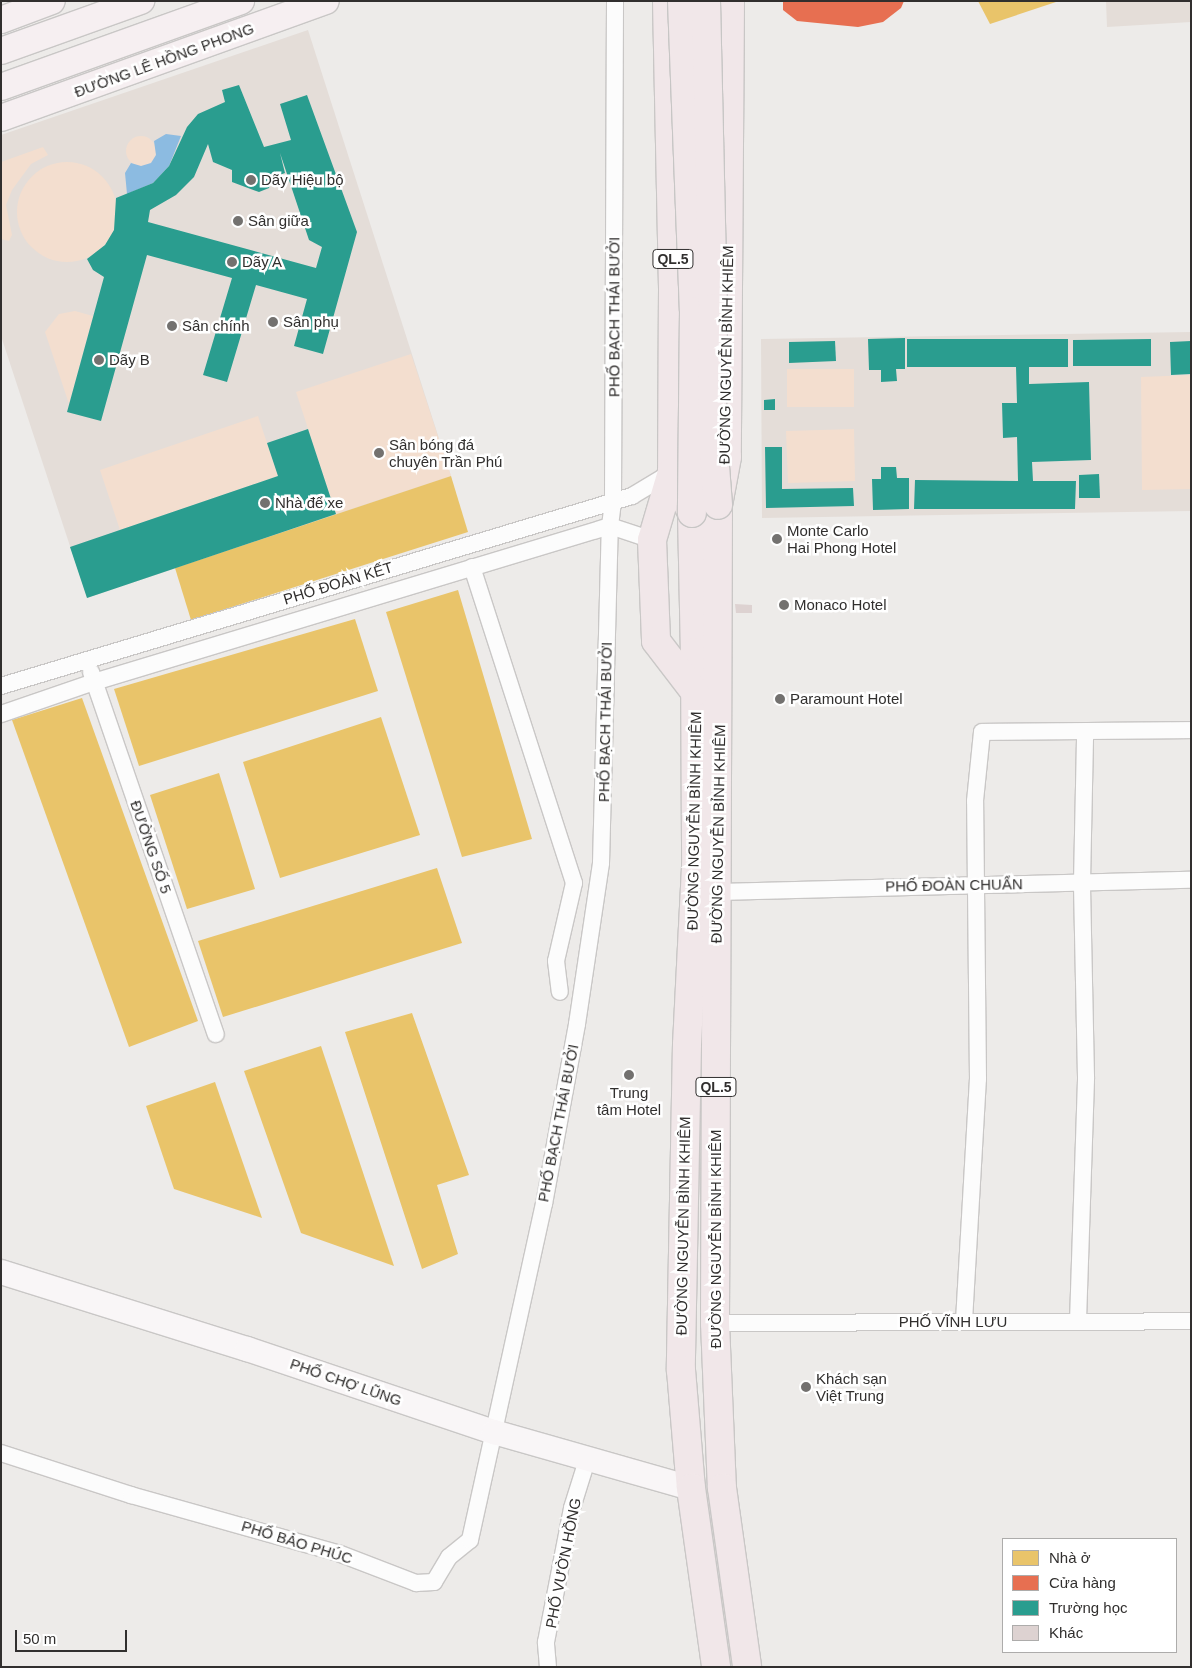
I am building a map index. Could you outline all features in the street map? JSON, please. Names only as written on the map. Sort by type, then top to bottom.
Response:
[{"type":"highway","name":"QL.5","points":[[667,1],[670,44],[672,472],[692,512]]},
{"type":"highway","name":"QL.5","points":[[682,1],[694,311],[692,512]]},
{"type":"highway","name":"QL.5","points":[[706,1],[714,308],[712,428],[718,505]]},
{"type":"highway","name":"ĐƯỜNG NGUYỄN BỈNH KHIÊM","points":[[730,1],[728,40],[727,457],[718,505],[715,1322],[722,1488],[747,1667]]},
{"type":"highway","points":[[670,44],[677,22],[692,13],[707,14],[716,20],[728,40]]},
{"type":"highway","points":[[672,472],[652,540],[656,641],[695,692]]},
{"type":"highway","name":"ĐƯỜNG NGUYỄN BÌNH KHIÊM","points":[[692,512],[696,867],[687,1044],[681,1370],[691,1488],[716,1667]]},
{"type":"main road","points":[[1,20],[52,1]]},
{"type":"main road","points":[[1,51],[141,1]]},
{"type":"main road","name":"ĐƯỜNG LÊ HỒNG PHONG","points":[[1,87],[241,1]]},
{"type":"main road","name":"ĐƯỜNG LÊ HỒNG PHONG","points":[[1,118],[326,1]]},
{"type":"street","name":"PHỐ BẠCH THÁI BƯỞI","points":[[494,1432],[544,1204],[577,1024],[601,863],[610,526],[613,501],[615,1]]},
{"type":"street","name":"PHỐ ĐOÀN KẾT","points":[[1,686],[632,496],[672,472]]},
{"type":"street","name":"PHỐ ĐOÀN KẾT","points":[[1,714],[94,682],[610,526]]},
{"type":"street","points":[[610,526],[652,540]]},
{"type":"street","points":[[472,567],[574,882],[556,961],[560,992]]},
{"type":"street","name":"ĐƯỜNG SỐ 5","points":[[87,660],[216,1034]]},
{"type":"street","points":[[964,1322],[978,1079],[975,885],[976,801],[982,732],[1085,733],[1191,730]]},
{"type":"street","points":[[1078,1321],[1086,1077],[1082,882],[1085,733]]},
{"type":"street","name":"PHỐ ĐOÀN CHUẨN","points":[[717,892],[1191,880]]},
{"type":"street","name":"PHỐ CHỢ LŨNG","points":[[1,1272],[247,1349],[494,1432],[587,1460],[691,1488]]},
{"type":"street","name":"PHỐ VĨNH LƯU","points":[[715,1322],[1191,1320]]},
{"type":"street","name":"PHỐ BẢO PHÚC","points":[[1,1453],[131,1495],[338,1553],[416,1583],[434,1582],[449,1557],[470,1540],[494,1432]]},
{"type":"street","name":"PHỐ VƯỜN HỒNG","points":[[548,1667],[546,1642],[572,1508],[587,1460]]},
{"type":"shaded area","points":[[1106,1],[1191,1],[1191,22],[1107,27]]},
{"type":"shaded area","points":[[308,30],[451,476],[87,598],[1,336],[1,135]]},
{"type":"shaded area","points":[[141,136],[152,140],[156,151],[152,162],[141,166],[130,162],[126,151],[130,140]]},
{"type":"shaded area","points":[[43,147],[48,155],[31,164],[12,190],[6,205],[12,235],[9,241],[1,239],[1,162]]},
{"type":"shaded area","points":[[67,162],[86,166],[103,176],[113,193],[117,212],[113,231],[103,248],[86,258],[67,262],[48,258],[31,248],[21,231],[17,212],[21,193],[31,176],[48,166]]},
{"type":"shaded area","points":[[75,311],[93,316],[69,404],[45,332],[59,314]]},
{"type":"shaded area","points":[[1191,332],[1191,511],[762,518],[761,339]]},
{"type":"shaded area","name":"Sân bóng đá chuyên Trần Phú","points":[[411,354],[451,476],[336,514],[296,392]]},
{"type":"shaded area","points":[[787,369],[854,369],[854,407],[787,407]]},
{"type":"shaded area","points":[[1191,375],[1191,489],[1142,490],[1141,377]]},
{"type":"shaded area","points":[[258,416],[278,476],[120,530],[100,470]]},
{"type":"shaded area","points":[[854,429],[855,481],[788,483],[786,431]]},
{"type":"water","points":[[166,134],[181,136],[169,166],[153,183],[127,194],[125,173],[131,163],[141,166],[151,163],[156,155],[154,141]]},
{"type":"building: Nhà ở","points":[[978,1],[1056,1],[1056,2],[990,24]]},
{"type":"building: Nhà ở","points":[[451,476],[468,532],[191,620],[175,568]]},
{"type":"building: Nhà ở","points":[[458,590],[532,839],[462,857],[386,612]]},
{"type":"building: Nhà ở","points":[[355,619],[378,691],[139,766],[114,689]]},
{"type":"building: Nhà ở","points":[[82,698],[198,1021],[129,1047],[12,720]]},
{"type":"building: Nhà ở","points":[[381,717],[420,835],[280,878],[243,762]]},
{"type":"building: Nhà ở","points":[[219,773],[255,889],[187,909],[150,795]]},
{"type":"building: Nhà ở","points":[[437,868],[462,943],[223,1017],[198,941]]},
{"type":"building: Nhà ở","points":[[412,1013],[469,1175],[437,1185],[458,1254],[422,1269],[345,1032]]},
{"type":"building: Nhà ở","points":[[321,1046],[394,1266],[301,1233],[244,1071]]},
{"type":"building: Nhà ở","points":[[215,1082],[262,1218],[174,1189],[146,1106]]},
{"type":"building: Cửa hàng","points":[[783,1],[904,1],[901,8],[883,22],[858,27],[797,21],[783,10]]},
{"type":"building: Trường học","points":[[239,85],[264,147],[291,140],[280,104],[307,95],[357,232],[323,354],[294,346],[307,299],[256,285],[227,382],[203,375],[232,278],[147,255],[101,421],[67,412],[104,277],[93,270],[87,259],[105,245],[114,230],[116,198],[153,183],[169,166],[187,127],[198,114],[225,102],[222,90]],"holes":[[[208,144],[213,162],[232,170],[232,182],[259,192],[269,188],[272,178],[285,173],[280,153],[309,240],[322,247],[316,268],[148,222],[150,210],[176,195],[194,177]]]},
{"type":"building: Trường học","points":[[905,338],[905,369],[896,369],[897,381],[881,382],[881,370],[869,370],[868,339]]},
{"type":"building: Trường học","points":[[907,339],[1068,339],[1068,367],[1029,367],[1029,384],[1089,382],[1091,460],[1032,462],[1033,481],[1076,481],[1075,509],[914,509],[915,480],[1018,481],[1017,437],[1003,438],[1002,403],[1017,403],[1016,367],[907,367]]},
{"type":"building: Trường học","points":[[1151,339],[1151,366],[1073,366],[1073,340]]},
{"type":"building: Trường học","points":[[835,341],[836,361],[789,363],[789,342]]},
{"type":"building: Trường học","points":[[1191,341],[1191,374],[1171,375],[1170,342]]},
{"type":"building: Trường học","points":[[775,399],[775,410],[764,410],[764,400]]},
{"type":"building: Trường học","name":"Nhà để xe","points":[[308,429],[336,514],[87,598],[70,547],[278,476],[267,443]]},
{"type":"building: Trường học","points":[[765,447],[782,447],[782,489],[853,488],[854,506],[766,508]]},
{"type":"building: Trường học","points":[[881,467],[896,467],[897,478],[909,478],[909,509],[873,510],[872,479],[881,479]]},
{"type":"building: Trường học","points":[[1099,474],[1100,498],[1079,498],[1079,475]]},
{"type":"building: Khác","points":[[735,604],[752,605],[752,613],[736,613]]},
{"type":"place","name":"Dãy Hiệu bộ","points":[[251,180]]},
{"type":"place","name":"Sân giữa","points":[[238,221]]},
{"type":"place","name":"Dãy A","points":[[232,262]]},
{"type":"place","name":"Sân phụ","points":[[273,322]]},
{"type":"place","name":"Sân chính","points":[[172,326]]},
{"type":"place","name":"Dãy B","points":[[99,360]]},
{"type":"place","name":"Sân bóng đá chuyên Trần Phú","points":[[379,453]]},
{"type":"place","name":"Nhà để xe","points":[[265,503]]},
{"type":"place","name":"Monte Carlo Hai Phong Hotel","points":[[777,539]]},
{"type":"place","name":"Monaco Hotel","points":[[784,605]]},
{"type":"place","name":"Paramount Hotel","points":[[780,699]]},
{"type":"place","name":"Trung tâm Hotel","points":[[629,1075]]},
{"type":"place","name":"Khách sạn Việt Trung","points":[[806,1387]]}]
